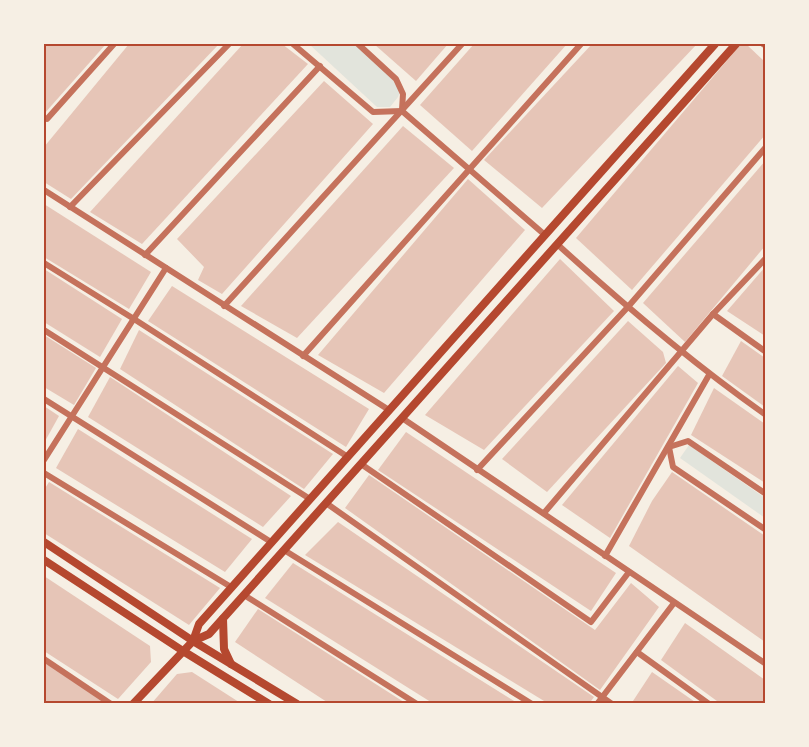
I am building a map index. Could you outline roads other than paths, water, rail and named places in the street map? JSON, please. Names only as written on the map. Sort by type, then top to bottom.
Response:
[{"type":"main road","points":[[193,641],[199,624],[231,587],[715,44]]},
{"type":"main road","points":[[133,704],[193,641],[209,634],[224,618],[736,44]]},
{"type":"main road","points":[[604,168],[616,178]]},
{"type":"main road","points":[[44,542],[193,641],[297,704]]},
{"type":"main road","points":[[44,560],[269,704]]},
{"type":"main road","points":[[224,618],[224,649],[231,664]]},
{"type":"street","points":[[44,118],[47,118],[114,44]]},
{"type":"street","points":[[70,207],[229,44]]},
{"type":"street","points":[[293,44],[373,112],[402,111],[545,235]]},
{"type":"street","points":[[358,44],[396,79],[403,94],[402,111]]},
{"type":"street","points":[[224,306],[462,44]]},
{"type":"street","points":[[303,356],[468,168],[581,44]]},
{"type":"street","points":[[145,255],[320,66]]},
{"type":"street","points":[[477,470],[627,308],[765,147]]},
{"type":"street","points":[[44,190],[389,410]]},
{"type":"street","points":[[557,244],[627,308],[709,375],[765,415]]},
{"type":"street","points":[[544,513],[713,314],[765,258]]},
{"type":"street","points":[[44,263],[134,318],[348,457]]},
{"type":"street","points":[[44,460],[166,268]]},
{"type":"street","points":[[713,314],[765,352]]},
{"type":"street","points":[[44,330],[310,499]]},
{"type":"street","points":[[605,556],[709,375]]},
{"type":"street","points":[[44,399],[271,543]]},
{"type":"street","points":[[402,418],[765,664]]},
{"type":"street","points":[[669,447],[688,441],[765,494]]},
{"type":"street","points":[[669,447],[673,467],[765,530]]},
{"type":"street","points":[[361,464],[591,622],[629,572]]},
{"type":"street","points":[[44,473],[231,587]]},
{"type":"street","points":[[326,504],[612,704]]},
{"type":"street","points":[[284,550],[532,704]]},
{"type":"street","points":[[244,595],[417,704]]},
{"type":"street","points":[[597,704],[674,603]]},
{"type":"street","points":[[637,652],[709,704]]},
{"type":"street","points":[[44,659],[111,704]]}]
